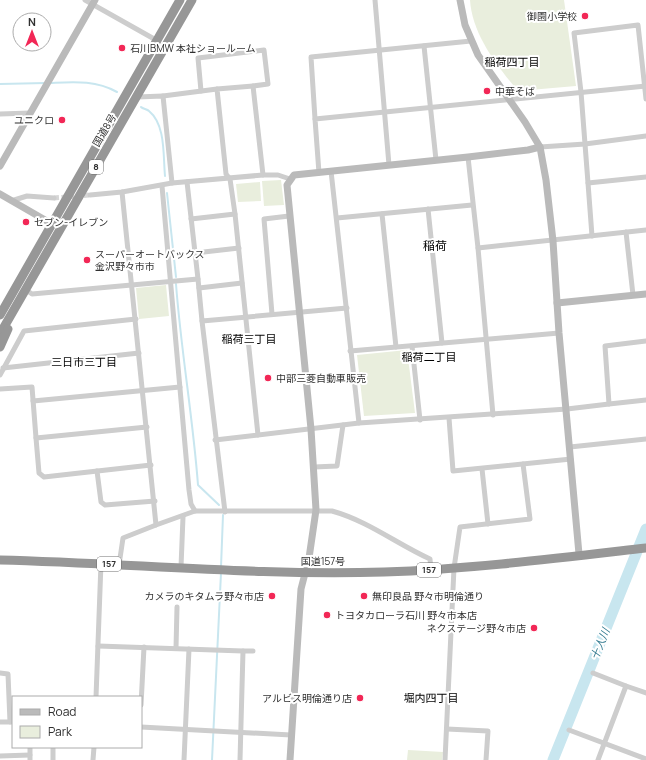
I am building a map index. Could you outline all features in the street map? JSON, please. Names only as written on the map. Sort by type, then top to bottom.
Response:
[{"type":"highway","name":"国道8号","points":[[0,314],[180,0]]},
{"type":"highway","name":"国道8号","points":[[0,334],[192,0]]},
{"type":"highway","points":[[0,305],[34,254]]},
{"type":"highway","points":[[0,347],[24,293]]},
{"type":"highway","name":"国道157号","points":[[0,560],[304,572],[383,572],[454,568],[641,548]]},
{"type":"street","points":[[85,0],[94,2],[156,40]]},
{"type":"street","points":[[375,0],[389,165]]},
{"type":"street","points":[[460,0],[465,25],[471,41],[486,68],[510,99],[540,147],[546,180],[553,241],[559,333],[572,459],[579,554]]},
{"type":"street","points":[[0,166],[94,2]]},
{"type":"street","points":[[592,236],[581,92],[574,33],[638,25],[646,86],[646,99]]},
{"type":"street","points":[[319,172],[311,57],[471,41]]},
{"type":"street","points":[[424,46],[432,108],[436,160]]},
{"type":"street","points":[[137,98],[268,84],[264,50],[198,58],[201,91]]},
{"type":"street","points":[[253,86],[263,175]]},
{"type":"street","points":[[315,119],[646,86]]},
{"type":"street","points":[[217,89],[226,174],[230,179],[235,214],[258,435]]},
{"type":"street","points":[[163,96],[172,183]]},
{"type":"street","points":[[0,114],[30,113]]},
{"type":"street","points":[[290,760],[301,589],[304,572],[309,558],[316,510],[311,429],[289,216],[287,185],[290,179],[294,175],[468,157],[528,150],[540,147],[585,144],[646,136]]},
{"type":"street","points":[[468,157],[493,415]]},
{"type":"street","points":[[331,171],[359,424]]},
{"type":"street","points":[[90,195],[122,192],[172,183],[263,175],[278,176],[290,179]]},
{"type":"street","points":[[588,183],[646,178]]},
{"type":"street","points":[[187,182],[215,440],[225,512]]},
{"type":"street","points":[[162,186],[189,490],[195,512]]},
{"type":"street","points":[[122,192],[144,390],[156,525]]},
{"type":"street","points":[[0,194],[52,224]]},
{"type":"street","points":[[11,200],[27,196],[54,198]]},
{"type":"street","points":[[337,218],[472,205]]},
{"type":"street","points":[[428,209],[442,343]]},
{"type":"street","points":[[191,219],[235,214]]},
{"type":"street","points":[[382,214],[396,347]]},
{"type":"street","points":[[272,314],[264,219],[289,216]]},
{"type":"street","points":[[478,248],[646,230]]},
{"type":"street","points":[[626,232],[633,295]]},
{"type":"street","points":[[195,253],[239,248]]},
{"type":"street","points":[[24,293],[32,294],[198,278]]},
{"type":"street","points":[[199,288],[242,283]]},
{"type":"street","points":[[557,304],[646,294]]},
{"type":"street","points":[[202,321],[347,308]]},
{"type":"street","points":[[0,375],[24,331],[136,320]]},
{"type":"street","points":[[350,351],[559,333]]},
{"type":"street","points":[[609,404],[605,346],[646,341]]},
{"type":"street","points":[[412,346],[420,420]]},
{"type":"street","points":[[3,368],[139,353]]},
{"type":"street","points":[[0,390],[32,387],[39,473],[44,477],[151,465]]},
{"type":"street","points":[[33,401],[180,387]]},
{"type":"street","points":[[215,440],[344,425],[566,409],[646,400]]},
{"type":"street","points":[[449,418],[453,471],[572,459]]},
{"type":"street","points":[[314,467],[337,466],[344,425]]},
{"type":"street","points":[[36,438],[147,427]]},
{"type":"street","points":[[570,447],[646,439]]},
{"type":"street","points":[[445,760],[454,568],[460,527],[530,519],[523,464]]},
{"type":"street","points":[[482,469],[488,524]]},
{"type":"street","points":[[97,471],[101,502],[105,505],[155,501]]},
{"type":"street","points":[[119,565],[123,538],[195,512],[316,510],[332,511],[348,516],[381,532],[406,548],[430,559],[431,570]]},
{"type":"street","points":[[181,567],[183,517]]},
{"type":"street","points":[[96,696],[101,563]]},
{"type":"street","points":[[176,648],[177,607]]},
{"type":"street","points":[[98,646],[253,651]]},
{"type":"street","points":[[141,696],[144,647]]},
{"type":"street","points":[[184,760],[189,649]]},
{"type":"street","points":[[240,760],[243,651]]},
{"type":"street","points":[[593,673],[646,693]]},
{"type":"street","points":[[0,674],[8,674],[11,722],[0,722]]},
{"type":"street","points":[[598,760],[626,686]]},
{"type":"street","points":[[142,727],[291,735]]},
{"type":"street","points":[[447,729],[488,731],[486,760]]},
{"type":"street","points":[[569,730],[645,758]]},
{"type":"street","points":[[53,760],[54,748]]},
{"type":"street","points":[[93,760],[94,748]]},
{"type":"street","points":[[0,756],[30,757]]},
{"type":"green space","points":[[470,0],[564,0],[576,86],[518,91],[487,49],[475,25]]},
{"type":"green space","points":[[281,180],[284,205],[264,206],[262,181]]},
{"type":"green space","points":[[260,182],[261,201],[238,202],[236,184]]},
{"type":"green space","points":[[166,285],[169,316],[139,319],[136,288]]},
{"type":"green space","points":[[407,350],[415,413],[364,416],[357,355]]},
{"type":"green space","points":[[408,750],[443,752],[442,760],[407,760]]},
{"type":"waterway","points":[[50,83],[76,82],[101,85],[117,92]]},
{"type":"waterway","points":[[0,84],[46,83]]},
{"type":"waterway","points":[[141,107],[149,111],[154,117],[161,132],[165,176]]},
{"type":"waterway","points":[[167,193],[176,277]]},
{"type":"waterway","points":[[176,284],[198,485],[219,505]]},
{"type":"waterway","points":[[221,567],[223,515]]},
{"type":"waterway","name":"十人川","points":[[553,760],[646,529]]},
{"type":"waterway","points":[[212,760],[221,573]]},
{"type":"tunnel","points":[[54,198],[90,195]]},
{"type":"place","name":"御園小学校","points":[[585,16]]},
{"type":"place","name":"石川BMW 本社ショールーム","points":[[122,48]]},
{"type":"place","name":"中華そば","points":[[487,91]]},
{"type":"place","name":"ユニクロ","points":[[62,120]]},
{"type":"place","name":"セブン-イレブン","points":[[26,222]]},
{"type":"place","name":"スーパーオートバックス 金沢野々市市","points":[[87,260]]},
{"type":"place","name":"中部三菱自動車販売","points":[[268,378]]},
{"type":"place","name":"カメラのキタムラ野々市店","points":[[272,596]]},
{"type":"place","name":"無印良品 野々市明倫通り","points":[[364,596]]},
{"type":"place","name":"トヨタカローラ石川 野々市本店","points":[[327,615]]},
{"type":"place","name":"ネクステージ野々市店","points":[[534,628]]},
{"type":"place","name":"アルビス明倫通り店","points":[[360,698]]},
{"type":"district","name":"稲荷四丁目","points":[[512,62]]},
{"type":"district","name":"稲荷","points":[[435,246]]},
{"type":"district","name":"稲荷三丁目","points":[[249,339]]},
{"type":"district","name":"稲荷二丁目","points":[[429,357]]},
{"type":"district","name":"三日市三丁目","points":[[84,362]]},
{"type":"district","name":"堀内四丁目","points":[[431,698]]}]
